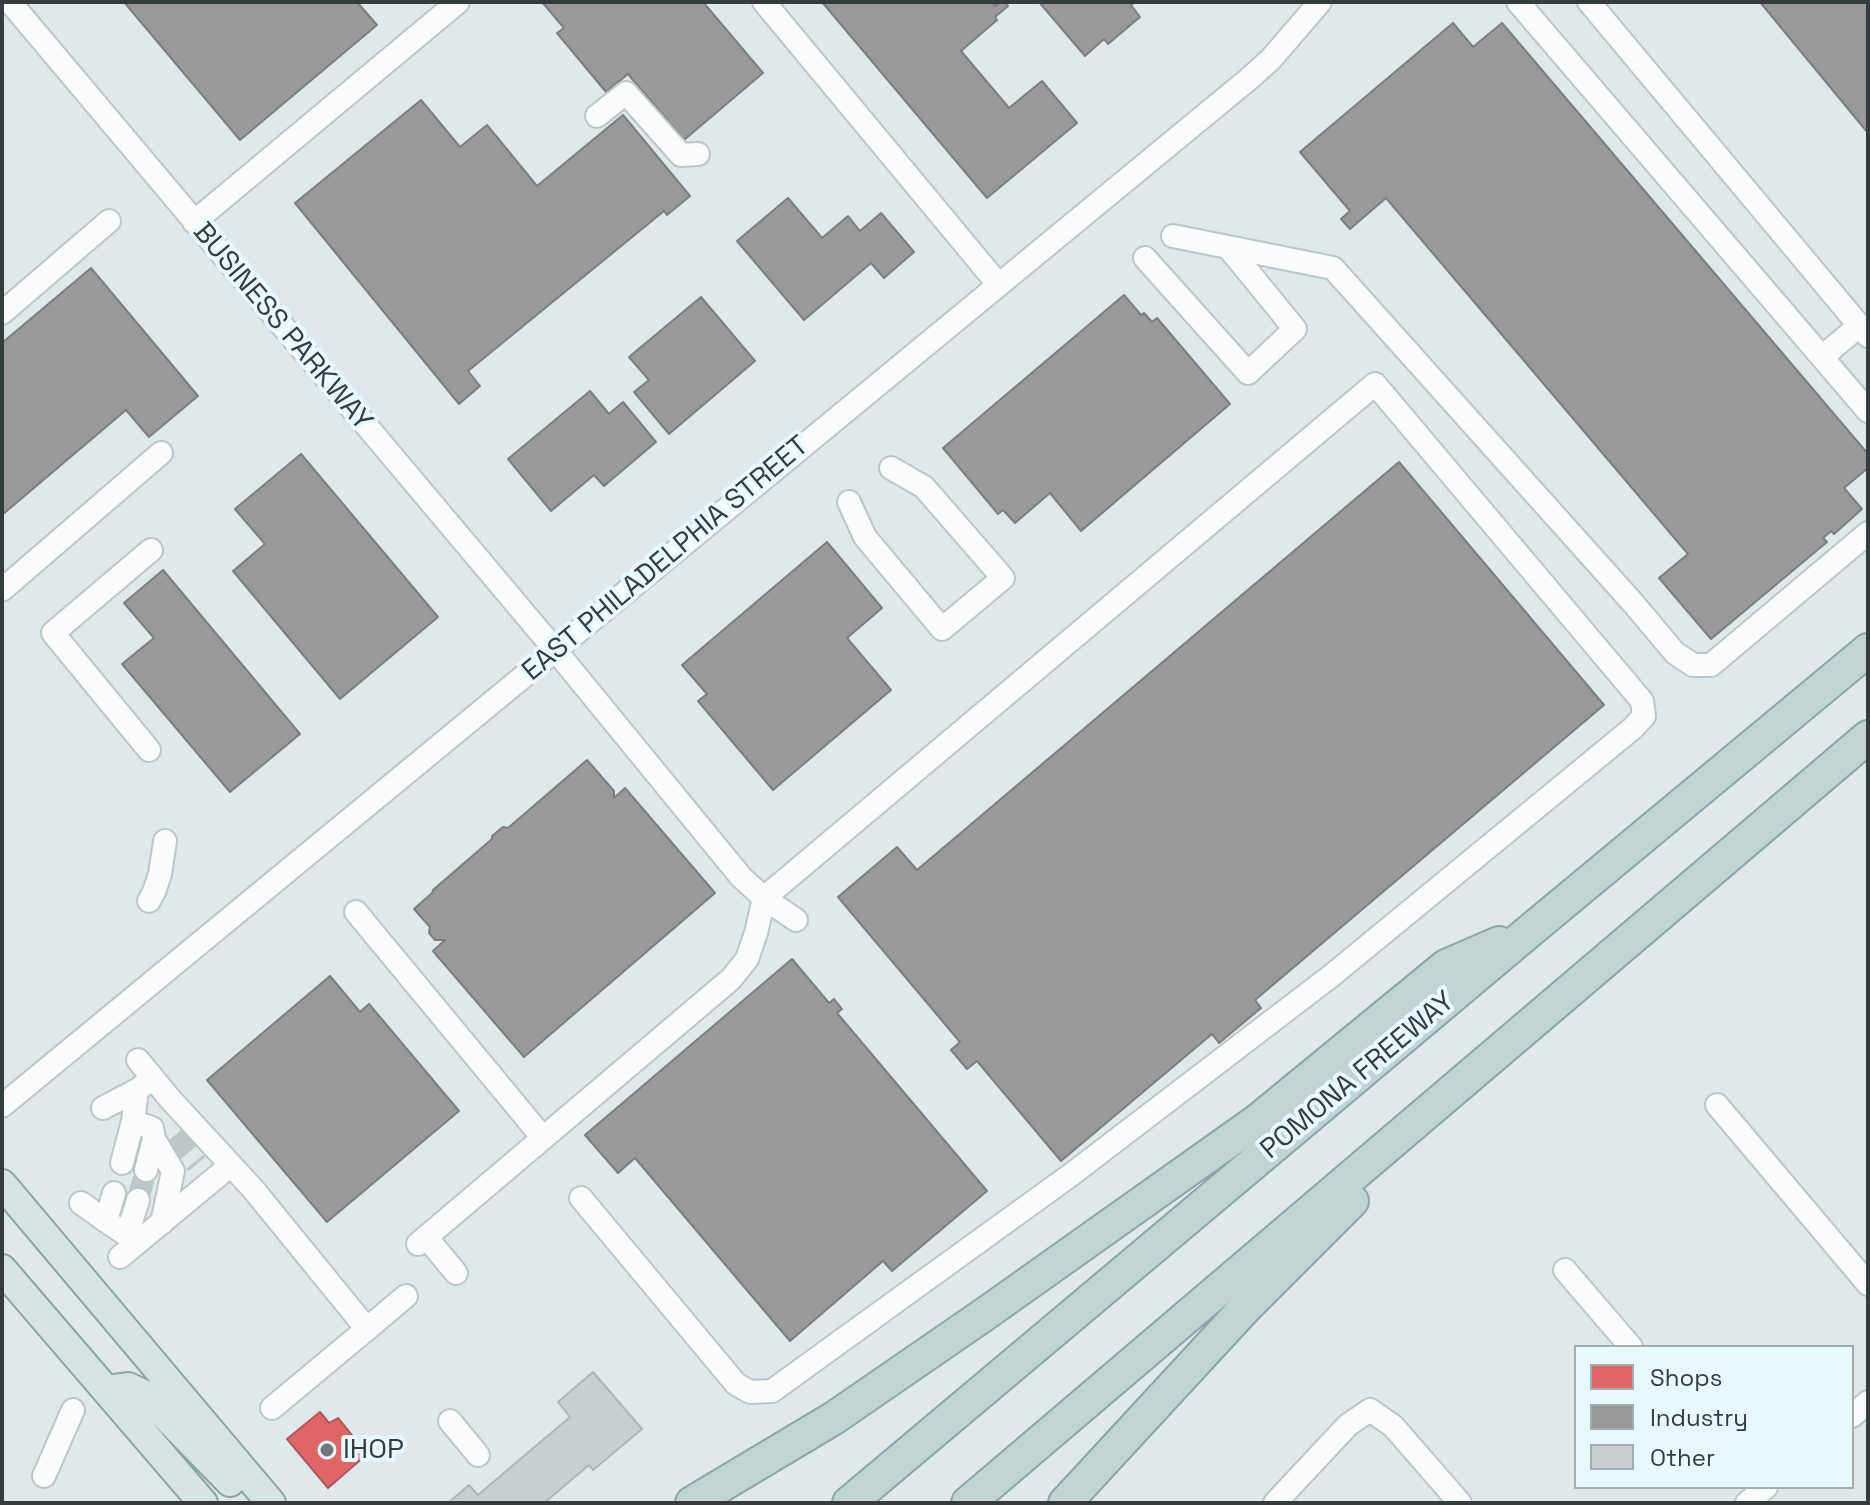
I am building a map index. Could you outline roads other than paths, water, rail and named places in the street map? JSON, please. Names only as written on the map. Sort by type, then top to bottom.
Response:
[{"type":"highway","name":"POMONA FREEWAY","points":[[849,1503],[1868,650]]},
{"type":"highway","points":[[968,1503],[1868,737]]},
{"type":"highway","points":[[692,1503],[834,1418],[1257,1121],[1446,966],[1532,929]]},
{"type":"highway","points":[[1065,1503],[1246,1307],[1508,1043]]},
{"type":"main road","points":[[2,1184],[271,1503]]},
{"type":"main road","points":[[2,1269],[203,1503]]},
{"type":"main road","points":[[106,1390],[128,1387],[145,1395],[251,1503]]},
{"type":"street","name":"BUSINESS PARKWAY","points":[[10,2],[556,651],[741,877],[796,920]]},
{"type":"street","points":[[194,222],[458,2]]},
{"type":"street","points":[[764,2],[998,284]]},
{"type":"street","name":"EAST PHILADELPHIA STREET","points":[[2,1106],[1250,78],[1271,59],[1320,2]]},
{"type":"street","points":[[1518,2],[1868,411]]},
{"type":"street","points":[[1589,2],[1864,331],[1822,357]]},
{"type":"street","points":[[597,116],[626,93],[681,155],[698,154]]},
{"type":"street","points":[[2,313],[109,221]]},
{"type":"street","points":[[1173,236],[1333,268],[1675,653],[1693,665],[1711,665],[1868,533]]},
{"type":"street","points":[[1145,258],[1248,373],[1295,329],[1228,247]]},
{"type":"street","points":[[456,1273],[422,1240],[731,979],[747,959],[764,898],[1375,384],[1642,701],[1644,716],[1633,728],[1331,976],[1072,1174],[772,1391],[750,1392],[736,1384],[581,1198]]},
{"type":"street","points":[[2,590],[161,453]]},
{"type":"street","points":[[849,502],[865,537],[942,629],[1003,578],[924,487],[891,468]]},
{"type":"street","points":[[149,750],[53,633],[151,550]]},
{"type":"street","points":[[149,901],[160,874],[165,841]]},
{"type":"street","points":[[356,912],[543,1138]]},
{"type":"street","points":[[138,1060],[153,1131],[173,1171],[162,1223]]},
{"type":"street","points":[[103,1108],[145,1084]]},
{"type":"street","points":[[145,1084],[231,1165],[367,1329]]},
{"type":"street","points":[[1717,1105],[1868,1284]]},
{"type":"street","points":[[122,1163],[153,1131]]},
{"type":"street","points":[[146,1170],[153,1131]]},
{"type":"street","points":[[197,1164],[211,1181]]},
{"type":"street","points":[[128,1245],[162,1223],[231,1165]]},
{"type":"street","points":[[106,1221],[114,1193]]},
{"type":"street","points":[[128,1245],[138,1200]]},
{"type":"street","points":[[81,1203],[106,1221],[128,1245]]},
{"type":"street","points":[[1565,1270],[1629,1345]]},
{"type":"street","points":[[272,1408],[406,1296]]},
{"type":"street","points":[[44,1476],[73,1410]]},
{"type":"street","points":[[1275,1503],[1348,1425],[1370,1410],[1393,1426],[1460,1503]]},
{"type":"street","points":[[450,1421],[478,1455]]},
{"type":"tunnel","points":[[174,1136],[197,1164]]},
{"type":"tunnel","points":[[138,1200],[146,1170]]},
{"type":"place","name":"IHOP","points":[[327,1450]]}]
